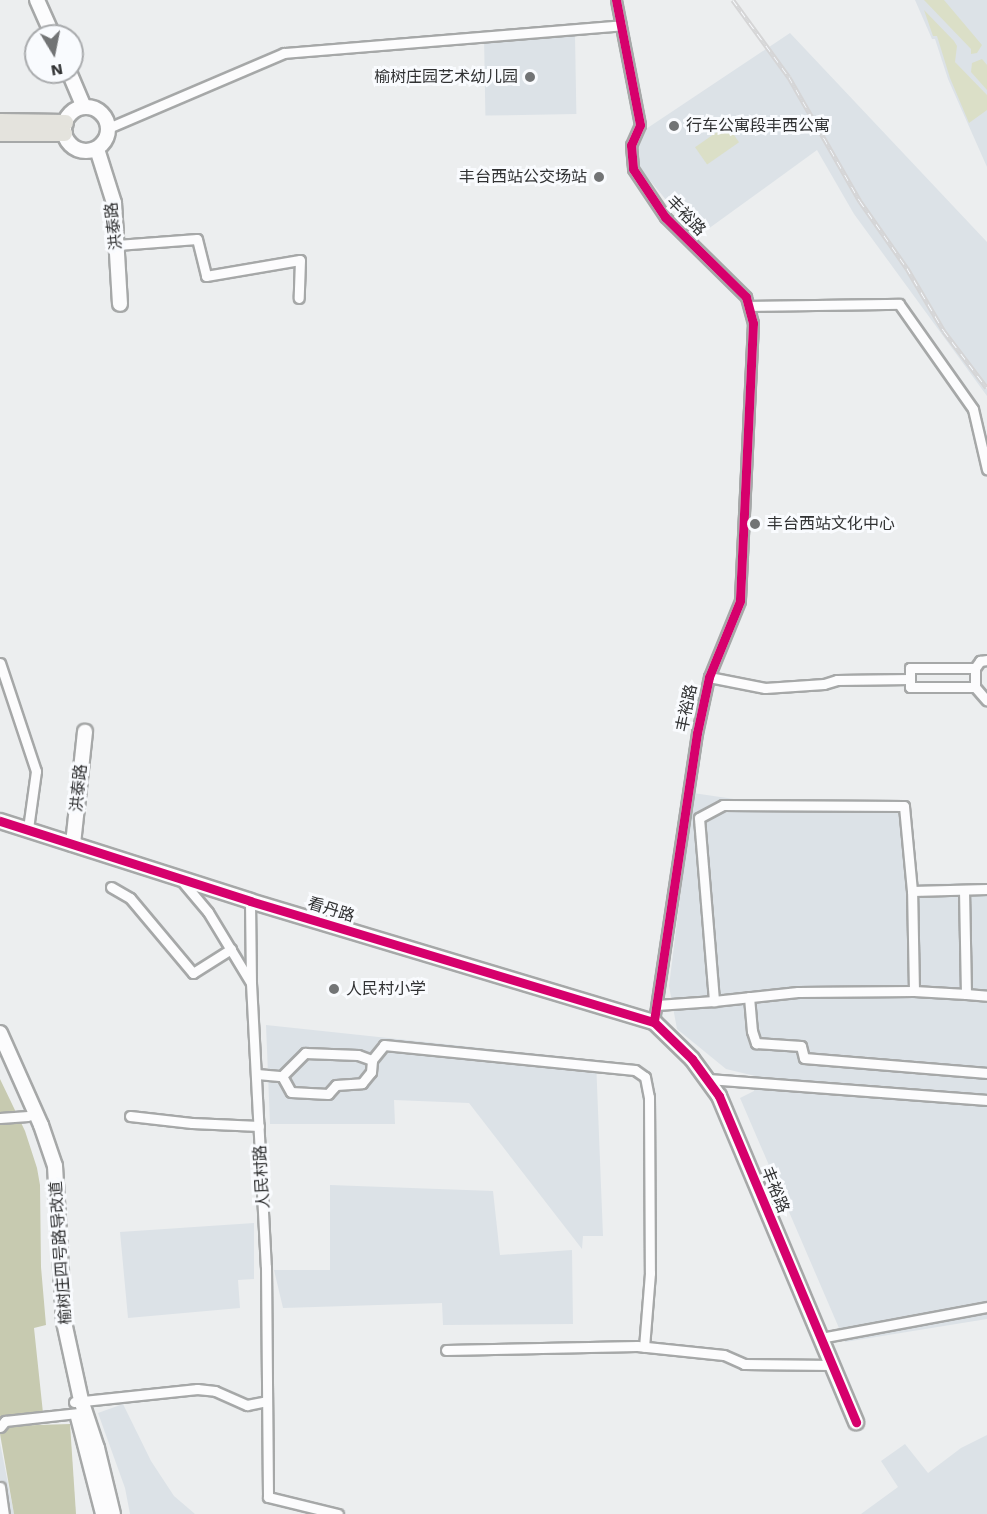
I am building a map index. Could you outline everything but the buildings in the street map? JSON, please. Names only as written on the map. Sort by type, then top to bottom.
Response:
[{"type":"main road","points":[[0,121],[64,127]]},
{"type":"main road","points":[[0,133],[64,127]]},
{"type":"street","points":[[37,0],[48,24]]},
{"type":"street","name":"丰裕路","points":[[616,0],[640,125],[631,146],[633,169],[664,217],[741,290],[750,306],[753,322],[740,601],[710,677],[690,775],[654,1022],[674,1039],[708,1079],[728,1115],[856,1422]]},
{"type":"street","points":[[108,128],[284,53],[621,25]]},
{"type":"street","points":[[74,84],[84,107]]},
{"type":"street","points":[[84,107],[99,111],[104,116],[108,128],[107,138],[97,149],[90,152],[70,145],[64,127],[72,111],[84,107]]},
{"type":"street","name":"洪泰路","points":[[97,149],[114,202],[120,304]]},
{"type":"street","points":[[117,245],[197,239],[206,276],[300,260],[299,298]]},
{"type":"street","points":[[750,306],[899,304],[973,408],[987,469]]},
{"type":"street","points":[[987,660],[980,661],[975,668],[975,687],[987,701]]},
{"type":"street","points":[[0,663],[36,771],[28,829]]},
{"type":"street","points":[[975,668],[910,668],[910,687],[975,687]]},
{"type":"street","points":[[710,677],[765,688],[824,684],[837,680],[910,679]]},
{"type":"street","name":"洪泰路","points":[[74,844],[85,732]]},
{"type":"street","points":[[714,1001],[699,818],[723,806],[904,806],[912,891],[914,991]]},
{"type":"street","name":"看丹路","points":[[0,821],[250,901],[654,1022]]},
{"type":"street","name":"人民村路","points":[[180,879],[208,912],[251,983],[266,1267],[268,1497],[338,1514]]},
{"type":"street","points":[[111,887],[130,898],[193,973],[231,949]]},
{"type":"street","points":[[912,891],[987,889]]},
{"type":"street","points":[[964,890],[966,994]]},
{"type":"street","points":[[250,901],[251,983]]},
{"type":"street","points":[[657,1005],[798,992],[914,991],[987,996]]},
{"type":"street","points":[[749,997],[752,1031],[756,1043],[801,1046],[804,1058],[987,1073]]},
{"type":"street","name":"榆树庄四号路导改道","points":[[0,1033],[41,1125],[55,1166],[58,1191],[61,1300],[77,1405],[102,1466],[112,1514]]},
{"type":"street","points":[[282,1076],[291,1092],[328,1094],[336,1085],[362,1083],[371,1072],[372,1060],[384,1045],[635,1070],[645,1077],[649,1097],[650,1273],[644,1347]]},
{"type":"street","name":"榆树庄四号路导改道","points":[[0,1052],[44,1156],[49,1178],[53,1301],[103,1514]]},
{"type":"street","points":[[257,1074],[282,1076],[305,1053],[358,1055],[372,1060]]},
{"type":"street","points":[[708,1079],[987,1100]]},
{"type":"street","points":[[0,1118],[28,1116]]},
{"type":"street","points":[[130,1116],[192,1123],[259,1126]]},
{"type":"street","points":[[820,1338],[987,1307]]},
{"type":"street","points":[[446,1350],[644,1347],[724,1355],[744,1364],[832,1365]]},
{"type":"street","points":[[0,1427],[5,1421],[77,1405],[197,1389],[215,1391],[247,1405],[267,1401]]},
{"type":"street","points":[[0,1487],[4,1514]]},
{"type":"shaded area","points":[[915,0],[987,0],[987,167],[948,79],[935,39],[932,39]]},
{"type":"shaded area","points":[[790,33],[987,242],[987,396],[854,214],[817,150],[697,237],[632,159],[637,135]]},
{"type":"shaded area","name":"榆树庄园艺术幼儿园","points":[[575,35],[576,114],[485,116],[484,37]]},
{"type":"shaded area","points":[[693,793],[734,799],[910,801],[918,884],[987,883],[987,1319],[845,1342],[740,1098],[754,1091],[755,1076],[726,1069],[677,1029],[669,986]]},
{"type":"shaded area","points":[[266,1025],[596,1060],[603,1236],[583,1236],[582,1249],[469,1103],[394,1100],[395,1124],[270,1124]]},
{"type":"shaded area","points":[[330,1185],[493,1191],[500,1255],[572,1250],[573,1324],[443,1325],[442,1303],[283,1308],[274,1270],[330,1270]]},
{"type":"shaded area","points":[[254,1223],[254,1279],[238,1280],[240,1308],[128,1318],[120,1232]]},
{"type":"shaded area","points":[[123,1404],[151,1461],[174,1496],[195,1514],[130,1514],[125,1488],[98,1413]]},
{"type":"shaded area","points":[[987,1435],[987,1514],[861,1514],[898,1487],[881,1461],[905,1444],[928,1473],[961,1448]]},
{"type":"shaded area","points":[[0,1443],[14,1514],[0,1514]]},
{"type":"green space","points":[[924,0],[944,0],[982,45],[977,53],[971,54],[971,49]]},
{"type":"green space","points":[[924,10],[957,46],[955,62],[987,95],[987,110],[969,123],[950,78],[937,36],[933,36]]},
{"type":"green space","points":[[982,59],[987,65],[987,90],[971,72],[972,63]]},
{"type":"green space","points":[[727,125],[739,142],[707,165],[695,147]]},
{"type":"green space","points":[[0,1079],[25,1131],[37,1168],[40,1185],[41,1267],[46,1325],[34,1328],[43,1413],[0,1419]]},
{"type":"green space","points":[[70,1424],[76,1514],[14,1514],[0,1434],[7,1426]]},
{"type":"railway","points":[[733,0],[789,77],[860,201],[907,268],[944,331],[987,388]]},
{"type":"cycle path","points":[[616,0],[640,125],[631,145],[633,169],[665,217],[746,297],[753,323],[740,601],[709,677],[697,733],[654,1022]]},
{"type":"cycle path","points":[[0,821],[250,901],[654,1022],[692,1059],[719,1096],[856,1422]]},
{"type":"place","name":"榆树庄园艺术幼儿园","points":[[530,77]]},
{"type":"place","name":"行车公寓段丰西公寓","points":[[674,126]]},
{"type":"place","name":"丰台西站公交场站","points":[[599,177]]},
{"type":"place","name":"丰台西站文化中心","points":[[755,524]]},
{"type":"place","name":"人民村小学","points":[[334,989]]}]
